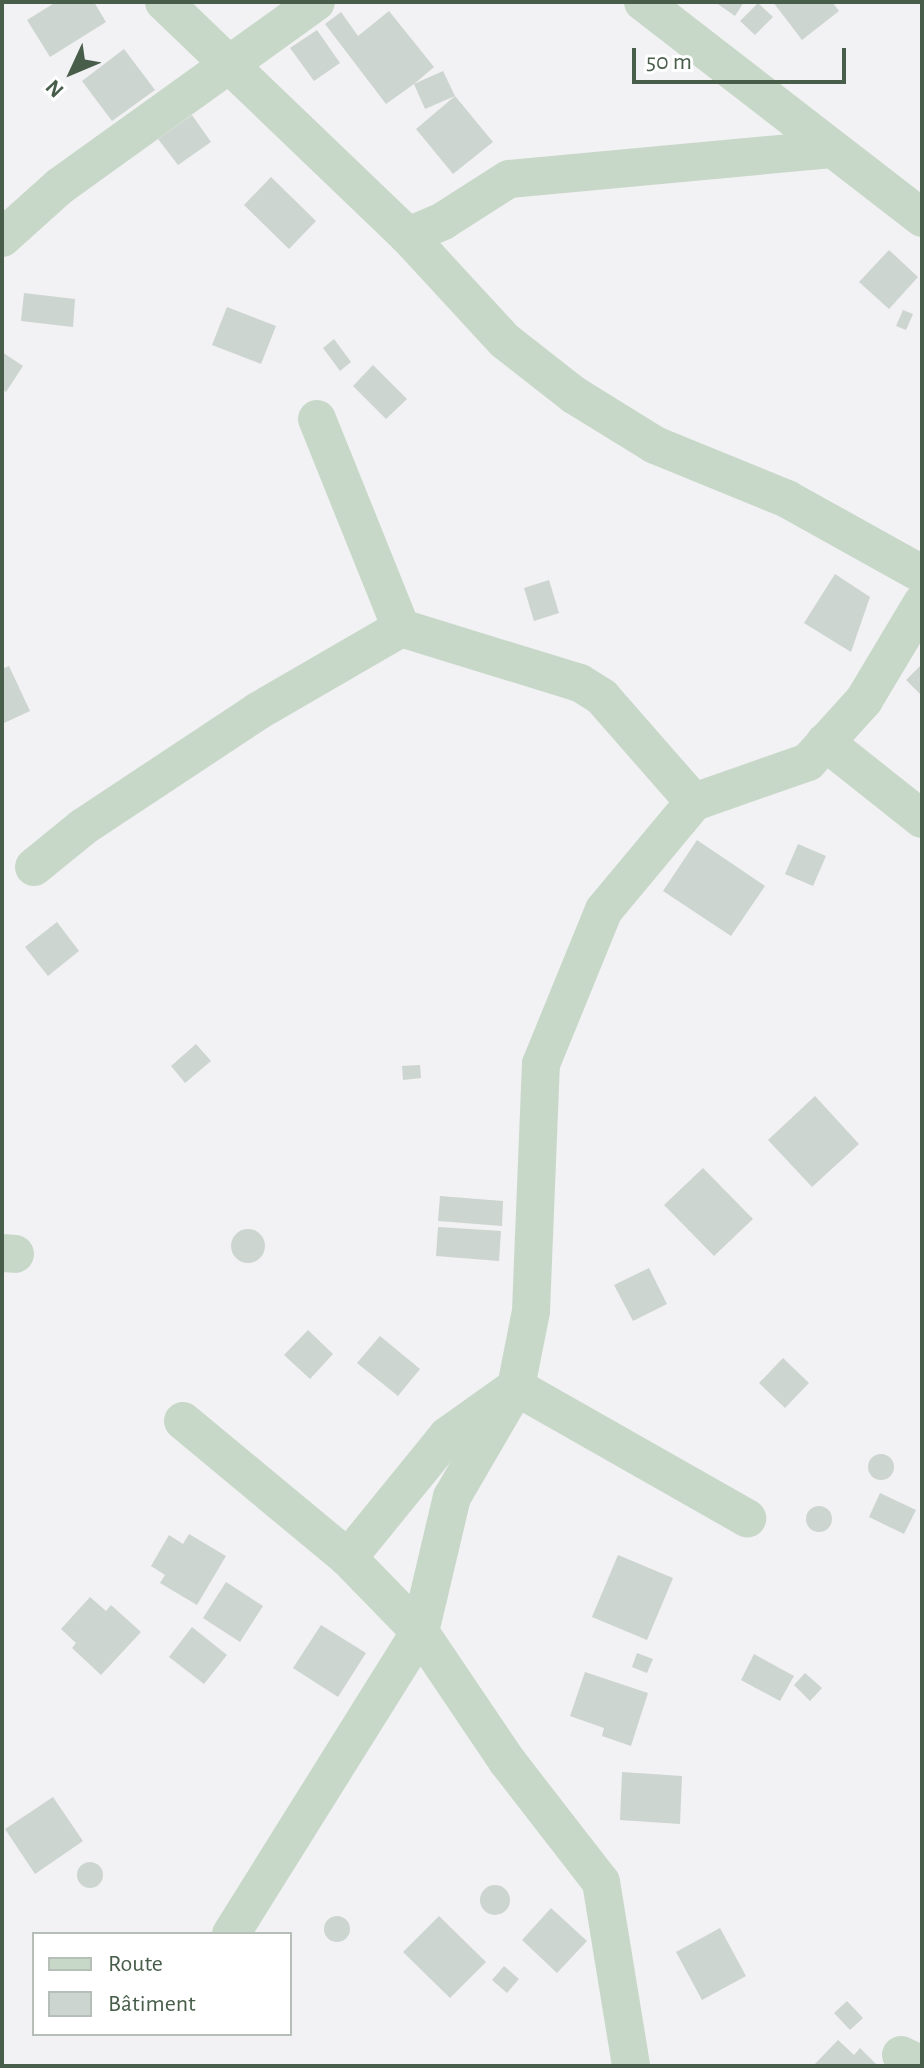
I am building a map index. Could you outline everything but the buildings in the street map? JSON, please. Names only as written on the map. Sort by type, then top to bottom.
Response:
[{"type":"street","points":[[164,2],[229,69],[408,236],[505,341],[574,395],[655,445],[787,499],[922,574]]},
{"type":"street","points":[[2,238],[60,186],[229,69],[316,2]]},
{"type":"street","points":[[643,2],[922,218]]},
{"type":"street","points":[[408,236],[443,221],[509,179],[832,149]]},
{"type":"street","points":[[317,419],[401,628]]},
{"type":"street","points":[[232,1932],[420,1632],[452,1497],[516,1387],[531,1311],[541,1064],[604,910],[694,802],[808,762],[864,700],[922,603]]},
{"type":"street","points":[[34,867],[83,827],[245,719],[401,628],[580,683],[602,697],[694,802]]},
{"type":"street","points":[[825,742],[922,819]]},
{"type":"street","points":[[516,1387],[747,1518]]},
{"type":"street","points":[[348,1558],[447,1436],[516,1387]]},
{"type":"street","points":[[183,1421],[348,1558],[420,1632],[507,1761],[601,1882],[631,2066]]}]
